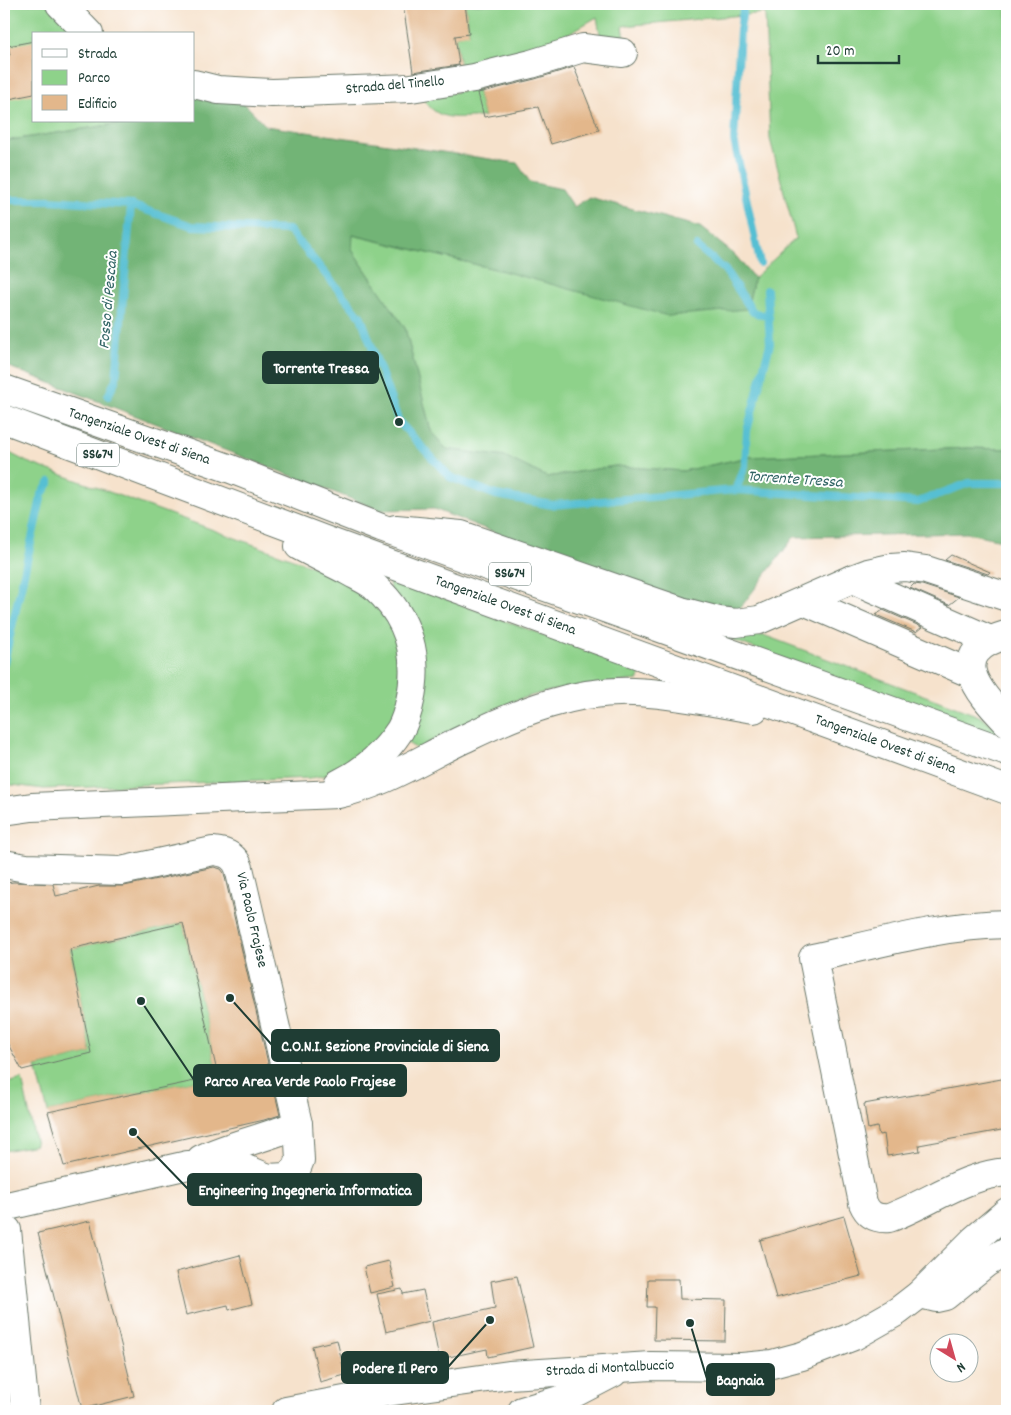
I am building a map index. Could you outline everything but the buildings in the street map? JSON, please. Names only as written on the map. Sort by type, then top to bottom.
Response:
[{"type":"main road","points":[[60,4],[87,32]]},
{"type":"main road","name":"Strada del Tinello","points":[[195,84],[218,90],[272,93],[411,88],[474,78],[531,64],[583,48],[623,53]]},
{"type":"main road","name":"Tangenziale Ovest di Siena","points":[[4,390],[231,469],[381,528],[1007,752]]},
{"type":"main road","name":"Tangenziale Ovest di Siena","points":[[4,419],[193,491],[1007,790]]},
{"type":"main road","points":[[193,491],[364,579],[375,587],[393,606],[405,627],[412,646],[413,674],[409,703],[401,728],[373,762],[340,783],[316,794]]},
{"type":"main road","points":[[381,528],[460,535],[681,611],[719,621],[736,623],[759,620],[852,579],[879,570],[905,567],[926,570],[1007,597]]},
{"type":"main road","points":[[852,579],[999,637]]},
{"type":"main road","points":[[804,601],[972,674]]},
{"type":"main road","points":[[999,637],[984,644],[976,654],[971,667],[975,683],[983,696],[1007,722]]},
{"type":"main road","points":[[4,811],[32,807],[338,794],[370,785],[516,714],[549,702],[584,695],[632,692],[660,694],[807,716]]},
{"type":"main road","points":[[4,795],[32,807]]},
{"type":"main road","name":"Via Paolo Frajese","points":[[4,864],[26,868],[121,871],[213,851],[224,852],[232,857],[239,868],[298,1124],[300,1160],[296,1170],[286,1177],[268,1178],[234,1164],[188,1165]]},
{"type":"main road","points":[[1007,924],[978,925],[942,930],[813,958],[864,1203],[870,1214],[875,1218],[889,1218],[985,1175],[1007,1172]]},
{"type":"main road","name":"Via Paolo Frajese","points":[[25,1411],[7,1215],[188,1165],[222,1149],[270,1136],[298,1124]]},
{"type":"main road","name":"Strada di Montalbuccio","points":[[286,1411],[387,1392],[500,1376],[651,1366],[742,1367],[785,1361],[854,1336],[886,1319],[920,1294],[974,1240],[1007,1212]]},
{"type":"main road","points":[[920,1294],[936,1298],[945,1296],[986,1263],[1007,1252]]},
{"type":"main road","points":[[522,1411],[563,1399],[623,1368]]},
{"type":"green space","points":[[4,4],[49,4],[76,32],[32,32],[32,122],[129,122],[4,141]]},
{"type":"green space","points":[[465,4],[1007,4],[1007,449],[968,448],[749,457],[683,471],[615,466],[547,477],[506,457],[446,449],[431,431],[405,328],[352,250],[352,235],[499,270],[747,309],[754,278],[796,238],[770,139],[765,13],[623,26],[625,39],[601,40],[597,17],[530,56],[461,73],[455,36],[469,33]]},
{"type":"green space","points":[[477,89],[484,117],[449,117],[442,115],[428,106],[422,97]]},
{"type":"green space","points":[[195,93],[243,102],[266,126],[517,163],[530,182],[562,189],[574,207],[589,197],[700,227],[735,255],[754,278],[747,309],[668,316],[499,270],[353,235],[352,250],[405,328],[431,431],[446,449],[506,457],[547,477],[615,466],[683,471],[749,457],[968,448],[1007,449],[1007,541],[967,533],[794,537],[738,611],[677,603],[434,509],[380,510],[4,365],[4,141],[129,122],[195,122]]},
{"type":"green space","points":[[4,450],[27,462],[354,583],[387,619],[399,641],[404,664],[400,707],[378,745],[337,773],[311,778],[44,789],[4,784]]},
{"type":"green space","points":[[392,579],[638,670],[639,680],[572,687],[533,695],[482,715],[417,749],[406,742],[418,714],[389,584]]},
{"type":"green space","points":[[734,635],[766,636],[979,716],[1007,735],[1007,740],[732,640]]},
{"type":"green space","points":[[183,923],[218,1076],[48,1112],[36,1067],[91,1053],[70,949]]},
{"type":"green space","points":[[22,1079],[36,1145],[4,1151],[4,1084]]},
{"type":"waterway","points":[[744,4],[740,30],[734,140],[760,263]]},
{"type":"waterway","name":"Torrente Tressa","points":[[4,200],[49,200],[131,205],[192,226],[289,230],[361,317],[399,422],[450,477],[496,495],[552,505],[736,490],[918,502],[969,483],[1007,483]]},
{"type":"waterway","name":"Fosso di Pescaia","points":[[108,396],[116,379],[131,205]]},
{"type":"waterway","points":[[697,246],[725,270],[753,312],[769,317]]},
{"type":"waterway","points":[[736,490],[745,466],[747,431],[770,344],[767,290]]},
{"type":"waterway","name":"Fosso di Pescaia","points":[[4,662],[42,494],[50,482]]},
{"type":"place","name":"Torrente Tressa","points":[[399,422]]},
{"type":"place","name":"C.O.N.I. Sezione Provinciale di Siena","points":[[230,998]]},
{"type":"place","name":"Parco Area Verde Paolo Frajese","points":[[141,1001]]},
{"type":"place","name":"Engineering Ingegneria Informatica","points":[[133,1132]]},
{"type":"place","name":"Podere Il Pero","points":[[490,1320]]},
{"type":"place","name":"Bagnaia","points":[[690,1323]]}]
